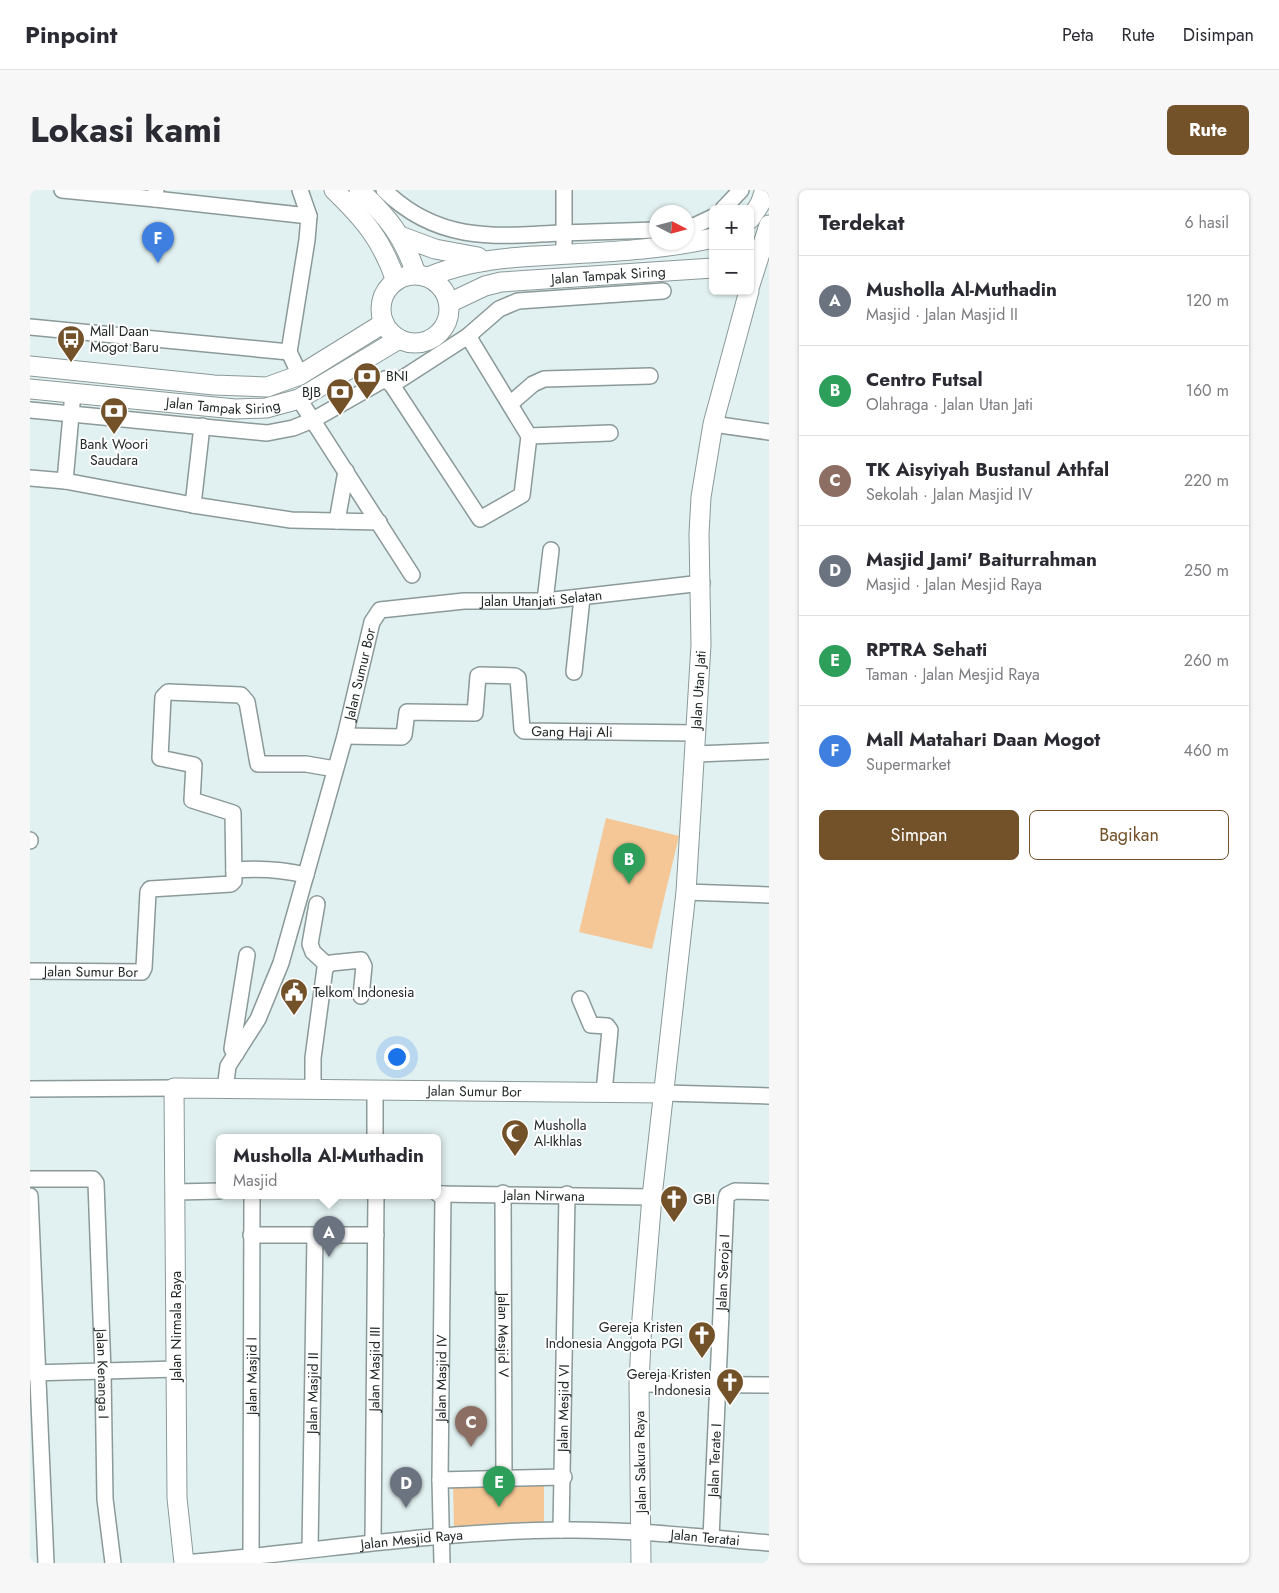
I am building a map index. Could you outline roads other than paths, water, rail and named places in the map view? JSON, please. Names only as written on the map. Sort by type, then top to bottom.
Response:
[{"type":"main road","points":[[334,190],[362,217],[376,236],[387,256],[396,281]]},
{"type":"main road","points":[[359,190],[384,213],[400,236],[422,276]]},
{"type":"main road","points":[[754,214],[765,190]]},
{"type":"main road","points":[[758,266],[769,225]]},
{"type":"main road","points":[[400,236],[446,252],[470,256],[508,256]]},
{"type":"main road","name":"Jalan Tampak Siring","points":[[422,276],[474,262],[508,256],[535,256],[669,245],[709,239]]},
{"type":"main road","name":"Jalan Tampak Siring","points":[[449,303],[493,284],[709,268]]},
{"type":"main road","points":[[404,276],[422,276],[438,283],[445,292],[449,303],[447,322],[435,337],[417,343],[399,339],[387,330],[381,303],[384,294],[396,281],[404,276]]},
{"type":"main road","name":"Jalan Utan Jati","points":[[666,1077],[686,892],[696,754],[702,645],[702,583],[699,534],[701,497],[713,424],[748,295]]},
{"type":"main road","name":"Jalan Tampak Siring","points":[[30,366],[255,388],[282,383],[300,375],[384,323]]},
{"type":"main road","name":"Jalan Tampak Siring","points":[[30,389],[247,409],[277,406],[299,399],[399,339]]},
{"type":"main road","name":"Jalan Sumur Bor","points":[[174,1088],[229,1071],[313,1073],[375,1090],[636,1093],[666,1077]]},
{"type":"main road","name":"Jalan Sakura Raya","points":[[641,1563],[640,1384],[646,1257],[666,1077]]},
{"type":"main road","name":"Jalan Nirmala Raya","points":[[174,1088],[177,1498],[184,1563]]},
{"type":"main road","points":[[636,1093],[644,1093],[657,1102],[661,1118]]},
{"type":"street","points":[[62,190],[155,194],[308,216]]},
{"type":"street","points":[[300,190],[308,216],[308,240],[289,352],[300,375]]},
{"type":"street","points":[[384,190],[396,202],[417,215],[445,228],[470,234],[534,235],[649,230]]},
{"type":"street","points":[[564,190],[564,254]]},
{"type":"street","points":[[727,205],[741,190]]},
{"type":"street","points":[[694,226],[709,219]]},
{"type":"street","points":[[534,235],[535,256]]},
{"type":"street","points":[[534,300],[535,280]]},
{"type":"street","points":[[392,385],[468,336],[499,309],[518,301],[663,291]]},
{"type":"street","points":[[30,327],[289,352]]},
{"type":"street","points":[[30,410],[268,433],[293,428],[313,420],[382,379],[392,385],[480,520],[522,495],[529,436],[468,336]]},
{"type":"street","points":[[510,404],[533,384],[544,379],[650,376]]},
{"type":"street","points":[[65,481],[74,393]]},
{"type":"street","points":[[299,399],[412,575]]},
{"type":"street","points":[[713,424],[769,432]]},
{"type":"street","points":[[193,505],[202,426]]},
{"type":"street","points":[[529,436],[610,433]]},
{"type":"street","points":[[337,521],[346,471]]},
{"type":"street","points":[[30,478],[65,481],[193,505],[291,520],[379,522]]},
{"type":"street","points":[[545,601],[551,550]]},
{"type":"street","name":"Jalan Utanjati Selatan","points":[[380,610],[464,601],[545,601],[582,598],[702,583]]},
{"type":"street","points":[[574,672],[582,598]]},
{"type":"street","name":"Jalan Sumur Bor","points":[[229,1071],[258,1019],[282,963],[344,736],[372,622],[380,610]]},
{"type":"street","name":"Gang Haji Ali","points":[[344,736],[402,737],[404,736],[407,712],[475,713],[478,676],[480,675],[515,676],[518,678],[522,729],[524,731],[697,733]]},
{"type":"street","points":[[306,875],[282,869],[234,870],[233,813],[192,800],[194,765],[160,758],[163,698],[168,692],[240,695],[247,702],[258,764],[306,764],[335,769]]},
{"type":"street","points":[[696,754],[769,751]]},
{"type":"street","name":"Jalan Sumur Bor","points":[[30,971],[142,972],[144,968],[148,892],[150,890],[231,884],[234,881],[234,870]]},
{"type":"street","points":[[686,892],[769,895]]},
{"type":"street","points":[[317,904],[310,944],[312,952],[327,965],[361,960],[364,966],[361,996]]},
{"type":"street","points":[[229,1071],[247,955]]},
{"type":"street","points":[[313,1073],[325,968],[327,965]]},
{"type":"street","points":[[580,999],[591,1025],[607,1026],[610,1030],[604,1092]]},
{"type":"street","points":[[666,1077],[769,1096]]},
{"type":"street","name":"Jalan Sumur Bor","points":[[30,1089],[174,1088]]},
{"type":"street","points":[[375,1090],[375,1134]]},
{"type":"street","name":"Jalan Kenanga I","points":[[30,1180],[87,1178],[93,1179],[96,1183],[103,1372],[105,1499],[113,1563]]},
{"type":"street","points":[[176,1192],[216,1192]]},
{"type":"street","name":"Jalan Seroja I","points":[[719,1384],[726,1200],[730,1192],[769,1192]]},
{"type":"street","name":"Jalan Nirwana","points":[[441,1194],[504,1193],[652,1197]]},
{"type":"street","name":"Jalan Mesjid V","points":[[504,1193],[504,1478]]},
{"type":"street","name":"Jalan Mesjid VI","points":[[561,1530],[564,1478],[567,1194]]},
{"type":"street","points":[[30,1196],[35,1424],[46,1563]]},
{"type":"street","name":"Jalan Masjid I","points":[[251,1556],[252,1199]]},
{"type":"street","name":"Jalan Masjid III","points":[[373,1541],[376,1199]]},
{"type":"street","name":"Jalan Masjid IV","points":[[440,1199],[440,1537],[442,1563]]},
{"type":"street","points":[[251,1235],[376,1235]]},
{"type":"street","name":"Jalan Masjid II","points":[[310,1549],[315,1236]]},
{"type":"street","points":[[34,1373],[177,1369]]},
{"type":"street","points":[[640,1384],[769,1385]]},
{"type":"street","name":"Jalan Terate I","points":[[712,1538],[719,1384]]},
{"type":"street","points":[[440,1480],[564,1478]]},
{"type":"street","name":"Jalan Mesjid Raya","points":[[184,1563],[373,1541],[561,1530],[641,1533]]},
{"type":"street","name":"Jalan Teratai","points":[[641,1533],[769,1544]]},
{"type":"place","name":"Mall Matahari Daan Mogot","points":[[158,263]]},
{"type":"place","name":"Mall Daan Mogot Baru","points":[[71,363]]},
{"type":"place","name":"BNI","points":[[367,400]]},
{"type":"place","name":"BJB","points":[[340,416]]},
{"type":"place","name":"Bank Woori Saudara","points":[[114,435]]},
{"type":"place","name":"Centro Futsal","points":[[629,884]]},
{"type":"place","name":"Telkom Indonesia","points":[[294,1016]]},
{"type":"place","name":"Musholla Al-Ikhlas","points":[[515,1157]]},
{"type":"place","name":"GBI","points":[[674,1223]]},
{"type":"place","name":"Musholla Al-Muthadin","points":[[329,1257]]},
{"type":"place","name":"Gereja Kristen Indonesia Anggota PGI","points":[[702,1359]]},
{"type":"place","name":"Gereja Kristen Indonesia","points":[[730,1406]]},
{"type":"place","name":"TK Aisyiyah Bustanul Athfal","points":[[471,1447]]},
{"type":"place","name":"RPTRA Sehati","points":[[499,1507]]},
{"type":"place","name":"Masjid Jami' Baiturrahman","points":[[406,1508]]}]
